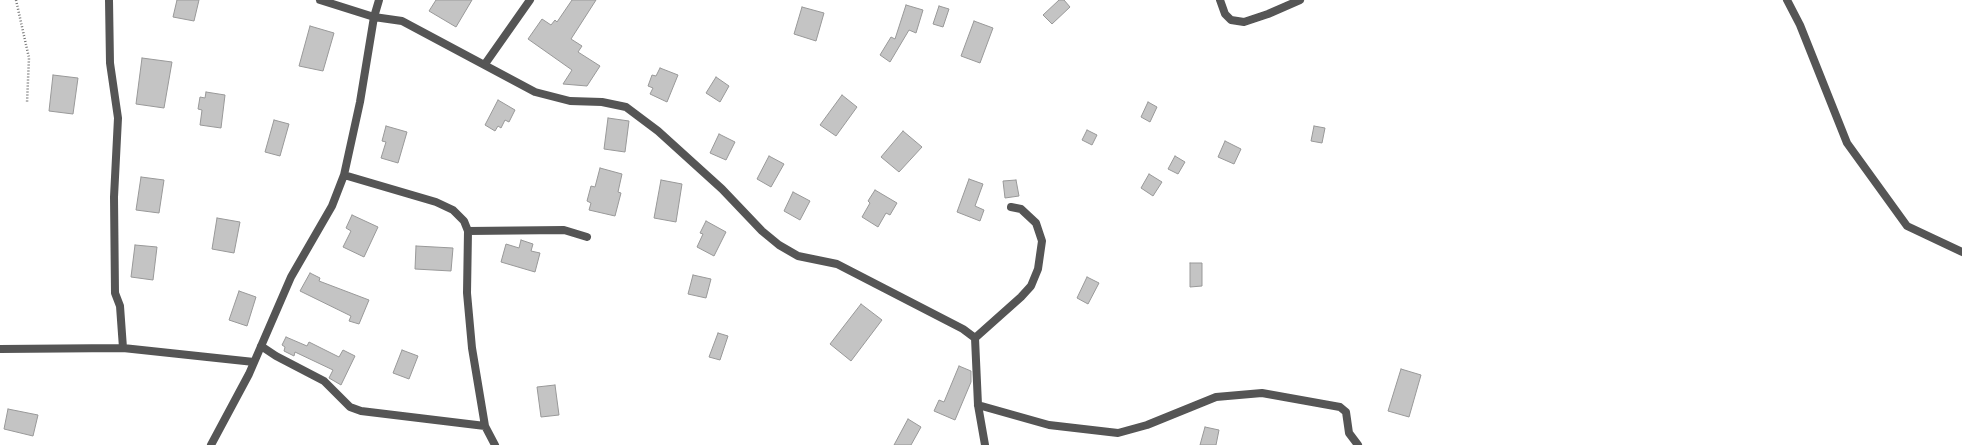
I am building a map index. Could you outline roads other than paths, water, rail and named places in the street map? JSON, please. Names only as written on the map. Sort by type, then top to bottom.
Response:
[{"type":"street","points":[[109,0],[110,63],[118,118],[114,197],[114,293],[120,306],[123,348]]},
{"type":"street","points":[[320,0],[374,17],[402,21],[535,92],[570,102],[602,102],[626,107],[658,131],[722,189],[762,231],[779,245],[798,256],[837,264],[963,329],[975,338]]},
{"type":"street","points":[[211,445],[250,374],[291,277],[332,206],[344,175],[360,102],[374,17],[379,0]]},
{"type":"street","points":[[485,64],[530,0]]},
{"type":"street","points":[[1220,0],[1225,14],[1231,20],[1244,22],[1268,14],[1300,0]]},
{"type":"street","points":[[1787,0],[1800,25],[1847,143],[1907,226],[1962,252]]},
{"type":"street","points":[[344,175],[436,202],[453,210],[464,221],[468,232],[467,293],[475,369],[485,426],[495,445]]},
{"type":"street","points":[[975,338],[1021,297],[1031,286],[1038,269],[1042,241],[1036,223],[1021,209],[1012,207]]},
{"type":"street","points":[[468,232],[564,230],[587,237]]},
{"type":"street","points":[[975,338],[978,405],[985,445]]},
{"type":"street","points":[[261,346],[276,356],[324,381],[350,407],[361,411],[485,426]]},
{"type":"street","points":[[0,349],[123,348],[254,362]]},
{"type":"street","points":[[978,405],[1049,425],[1118,433],[1147,425],[1216,397],[1262,393],[1340,407],[1346,412],[1349,433],[1355,444],[1358,445]]}]
